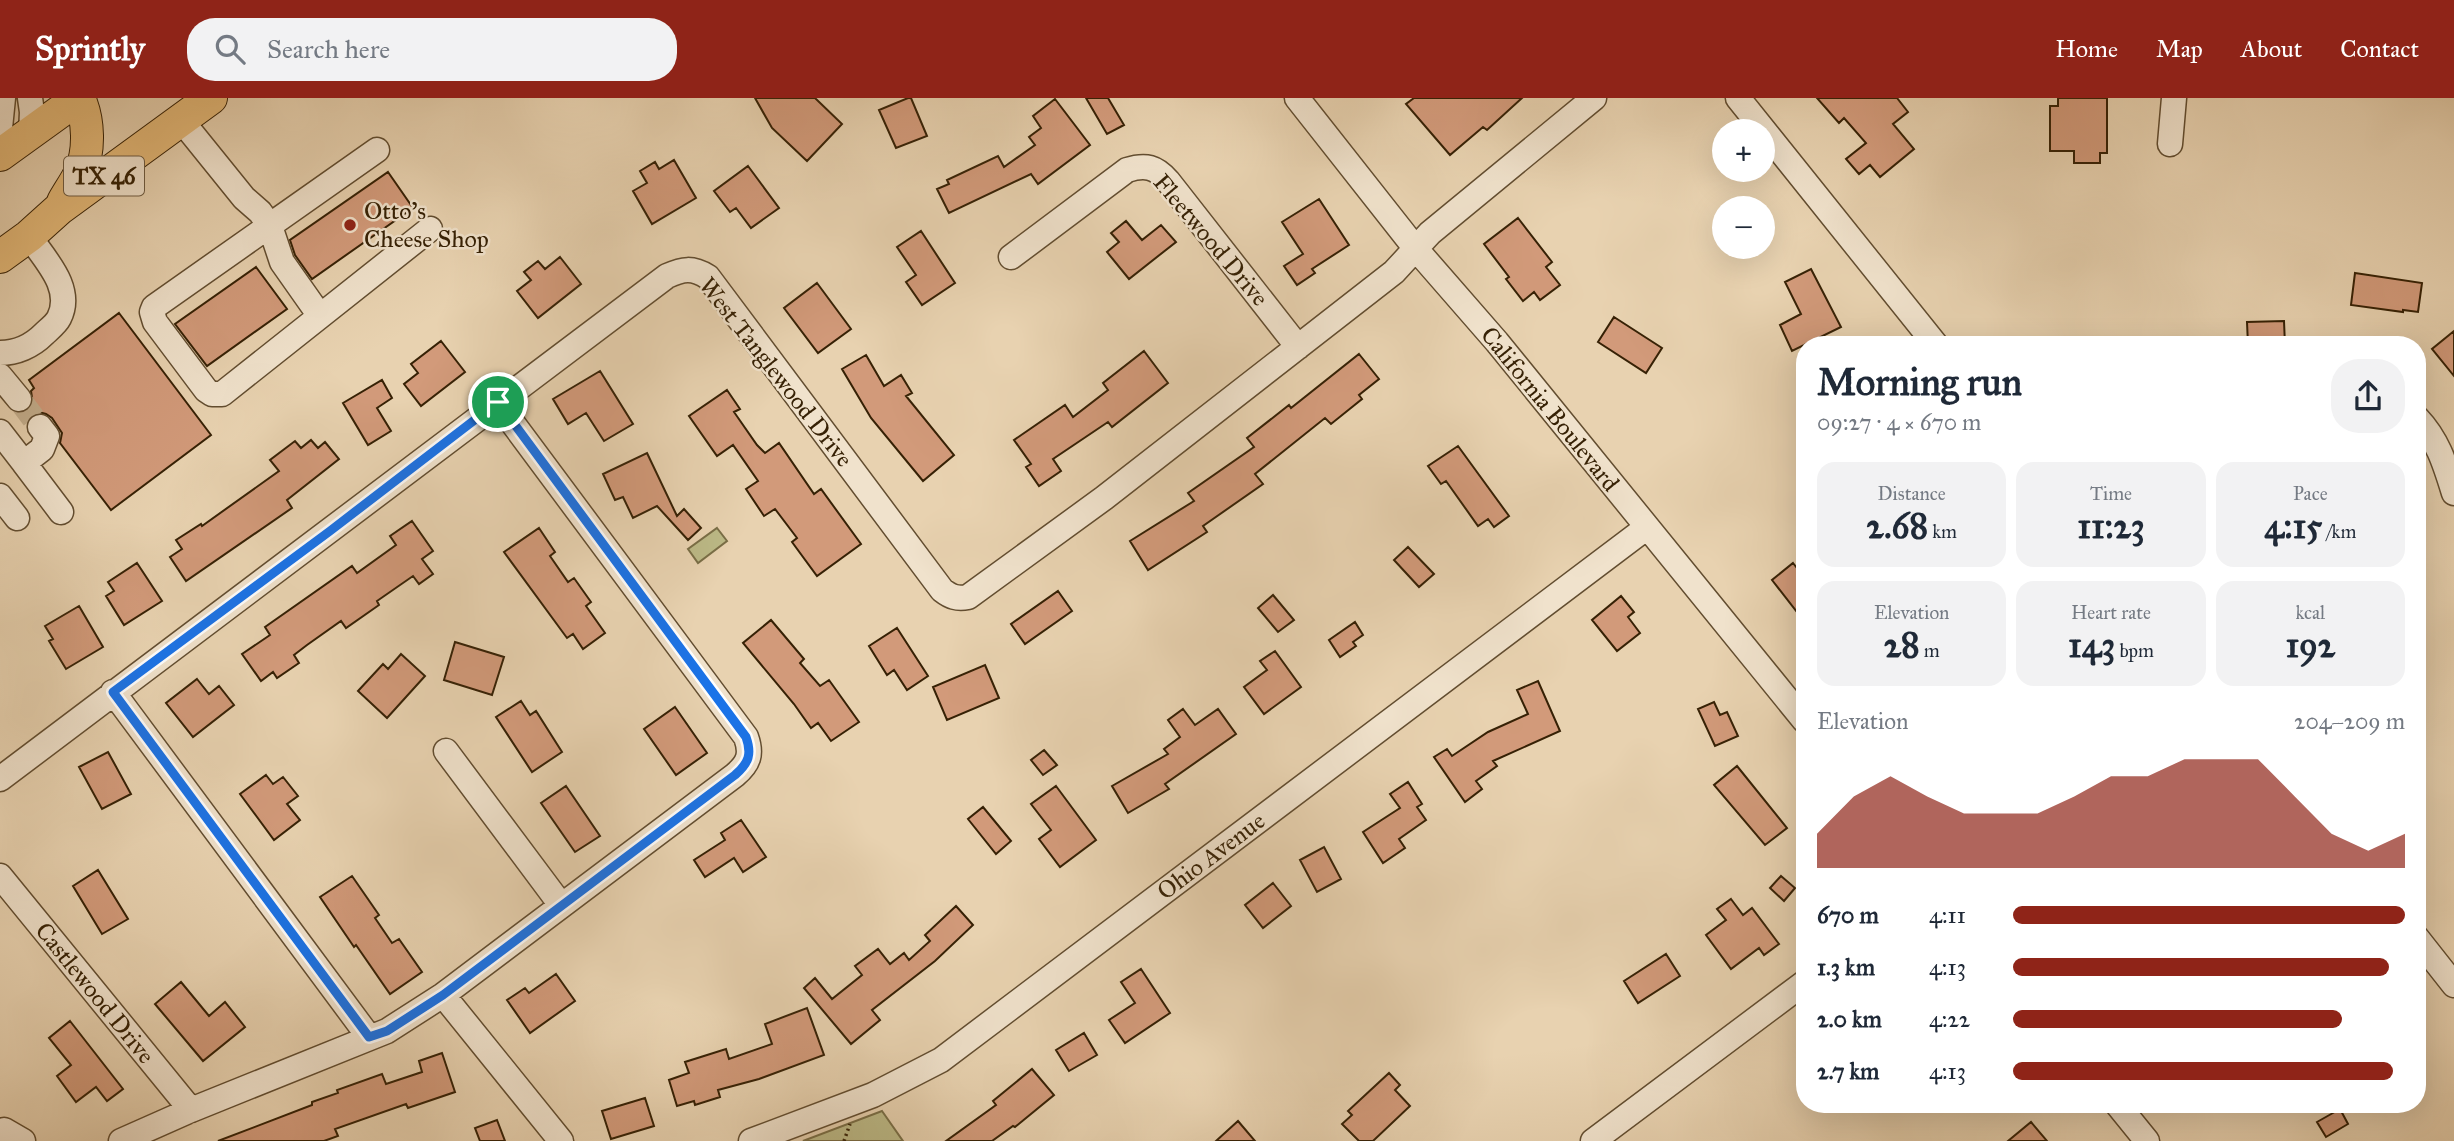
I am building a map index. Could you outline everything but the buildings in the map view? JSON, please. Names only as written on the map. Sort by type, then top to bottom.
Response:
[{"type":"main road","points":[[0,155],[79,98],[86,112],[87,122],[81,172],[59,209]]},
{"type":"main road","name":"TX 46","points":[[0,257],[59,209],[211,98]]},
{"type":"street","points":[[0,128],[3,98]]},
{"type":"street","points":[[30,98],[31,133]]},
{"type":"street","name":"California Boulevard","points":[[1297,98],[1416,249],[1497,342],[1796,710]]},
{"type":"street","name":"West Tanglewood Drive","points":[[0,779],[667,276],[688,269],[708,277],[942,590],[950,596],[968,597],[1104,498],[1394,272],[1430,233],[1594,98]]},
{"type":"street","points":[[1738,98],[1929,336]]},
{"type":"street","points":[[2170,144],[2174,98]]},
{"type":"street","points":[[181,120],[270,226],[282,262],[320,316]]},
{"type":"street","points":[[377,150],[155,306],[152,312],[155,322],[206,390],[215,395],[222,394],[430,229]]},
{"type":"street","name":"Fleetwood Drive","points":[[1011,257],[1128,170],[1141,166],[1151,167],[1168,181],[1298,347]]},
{"type":"street","points":[[0,353],[13,353],[39,339],[58,320],[64,297],[60,281],[29,236]]},
{"type":"street","points":[[0,376],[19,399]]},
{"type":"street","points":[[121,1141],[387,1031],[443,995],[735,775],[749,758],[750,749],[746,737],[498,402]]},
{"type":"street","points":[[24,463],[41,449],[47,436],[40,426]]},
{"type":"street","points":[[2426,428],[2442,453],[2454,493]]},
{"type":"street","points":[[0,432],[61,512]]},
{"type":"street","points":[[0,496],[17,518]]},
{"type":"street","name":"Ohio Avenue","points":[[751,1141],[873,1095],[941,1060],[1646,528]]},
{"type":"street","points":[[113,692],[369,1037]]},
{"type":"street","points":[[446,751],[561,905]]},
{"type":"street","name":"Castlewood Drive","points":[[0,876],[8,903],[191,1110]]},
{"type":"street","points":[[2426,948],[2451,974]]},
{"type":"street","points":[[1593,1141],[1796,988]]},
{"type":"street","points":[[443,995],[561,1141]]},
{"type":"street","points":[[2124,1113],[2147,1141]]},
{"type":"shaded area","points":[[717,528],[727,541],[698,563],[688,549]]},
{"type":"shaded area","points":[[882,1111],[903,1141],[803,1141]]},
{"type":"tunnel","points":[[19,399],[40,427]]},
{"type":"place","name":"Otto's Cheese Shop","points":[[350,225]]},
{"type":"route","points":[[498,402],[746,737],[750,749],[749,758],[735,775],[443,995],[387,1031],[369,1037],[113,692],[498,402]]}]
